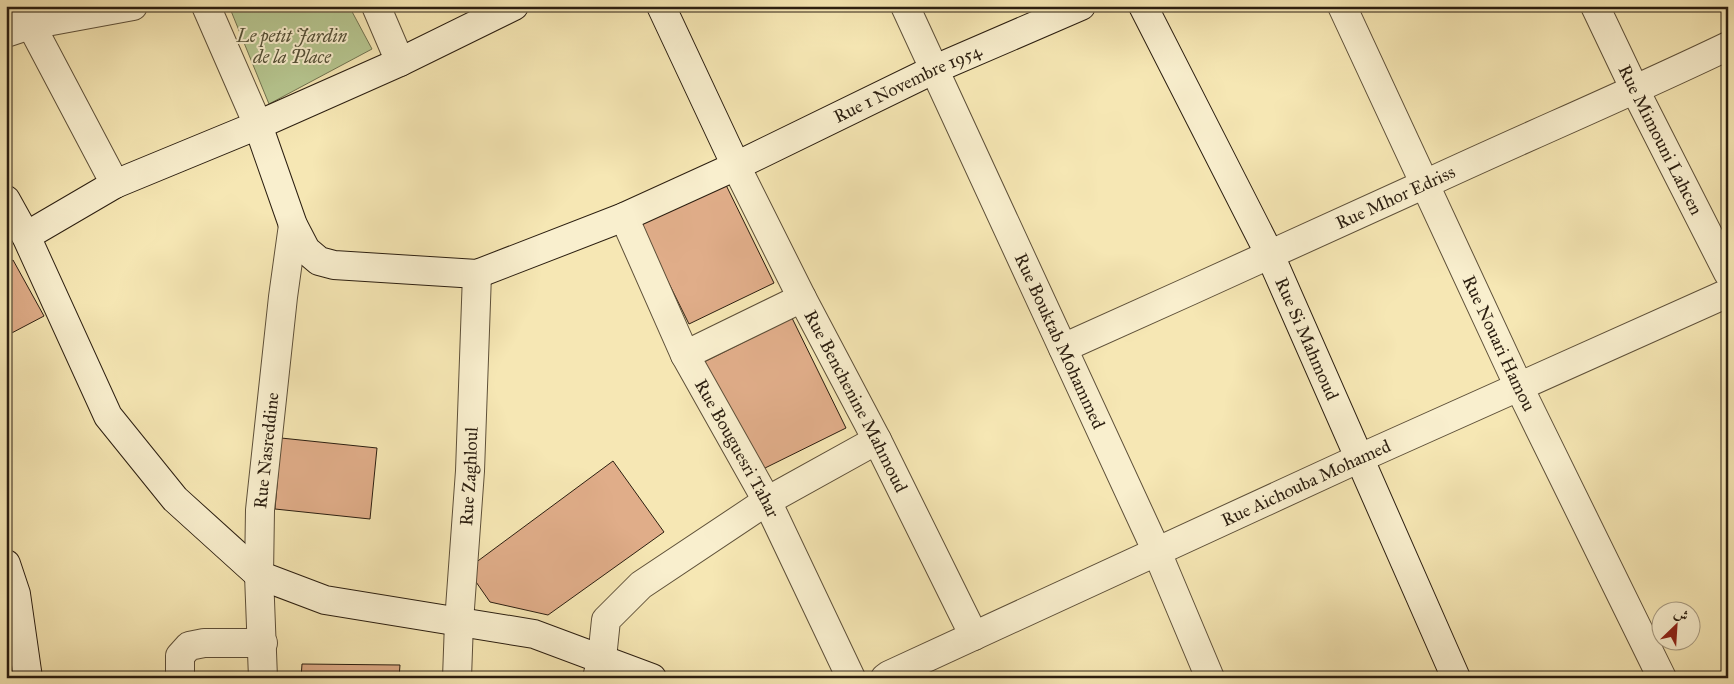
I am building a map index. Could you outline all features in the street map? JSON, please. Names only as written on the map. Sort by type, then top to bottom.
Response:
[{"type":"street","points":[[115,184],[19,22],[133,6]]},
{"type":"street","points":[[206,6],[258,125],[293,224],[306,250],[319,261],[334,265],[477,274]]},
{"type":"street","points":[[376,6],[400,62]]},
{"type":"street","name":"Rue Benchenine Mahmoud","points":[[661,6],[736,166],[802,298],[877,440],[974,636]]},
{"type":"street","name":"Rue Bouktab Mohammed","points":[[905,6],[1157,552],[1210,678]]},
{"type":"street","name":"Rue 1 Novembre 1954","points":[[477,274],[624,217],[736,166],[935,69],[1081,6]]},
{"type":"street","name":"Rue Si Mahmoud","points":[[1143,6],[1270,255],[1456,678]]},
{"type":"street","name":"Rue Nouari Hamou","points":[[1342,6],[1519,387],[1662,678]]},
{"type":"street","name":"Rue Mimouni Lahcen","points":[[1595,6],[1635,90],[1728,273]]},
{"type":"street","points":[[26,236],[115,184],[258,125],[400,62],[504,9]]},
{"type":"street","name":"Rue Mhor Edriss","points":[[1064,348],[1425,183],[1635,90],[1728,46]]},
{"type":"street","points":[[6,200],[26,236],[108,416],[175,499],[259,575],[325,600],[534,634],[600,668],[652,678]]},
{"type":"street","name":"Rue Bouguesri Tahar","points":[[624,217],[685,355],[767,501],[851,678]]},
{"type":"street","name":"Rue Nasreddine","points":[[264,678],[259,575],[260,510],[283,297],[293,224]]},
{"type":"street","name":"Rue Zaghloul","points":[[457,678],[459,622],[470,471],[477,274]]},
{"type":"street","name":"Rue Aichouba Mohamed","points":[[885,678],[889,674],[1360,458],[1728,293]]},
{"type":"street","points":[[685,355],[802,298]]},
{"type":"street","points":[[600,668],[606,620],[641,585],[767,501],[877,440]]},
{"type":"street","points":[[6,564],[16,594],[28,678]]},
{"type":"street","points":[[180,678],[180,656],[189,646],[204,643],[263,643]]},
{"type":"green space","name":"Le petit Jardin de la Place","points":[[229,6],[349,6],[372,49],[269,104]]},
{"type":"building","points":[[725,183],[774,283],[689,324],[640,225]]},
{"type":"building","points":[[13,260],[44,316],[6,336],[6,263]]},
{"type":"building","points":[[792,318],[846,428],[759,471],[704,362]]},
{"type":"building","points":[[281,438],[377,448],[370,519],[275,509]]},
{"type":"building","points":[[613,461],[664,532],[548,615],[490,602],[467,569]]},
{"type":"building","points":[[302,664],[400,665],[399,678],[301,678]]}]
